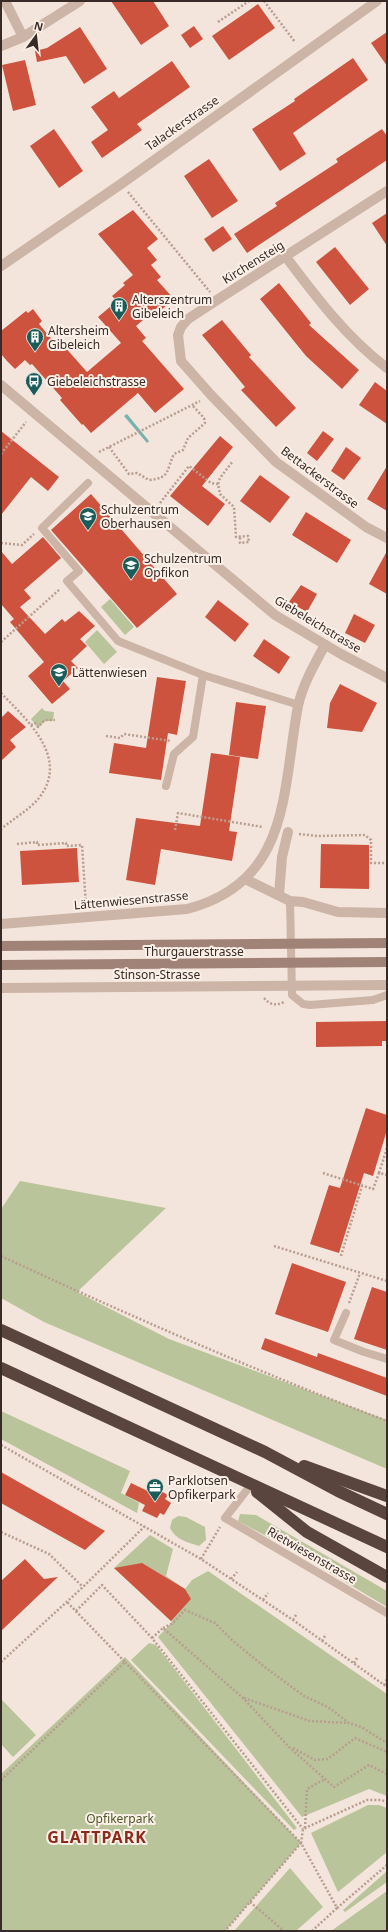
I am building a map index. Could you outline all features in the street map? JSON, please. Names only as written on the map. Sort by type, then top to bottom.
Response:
[{"type":"highway","points":[[1,1330],[265,1452],[338,1491],[387,1514]]},
{"type":"highway","points":[[1,1368],[387,1547]]},
{"type":"highway","points":[[265,1452],[387,1496]]},
{"type":"highway","points":[[240,1479],[307,1532],[387,1577]]},
{"type":"main road","name":"Thurgauerstrasse","points":[[1,946],[387,943]]},
{"type":"main road","name":"Thurgauerstrasse","points":[[1,965],[387,962]]},
{"type":"street","points":[[5,1],[24,37]]},
{"type":"street","points":[[1,46],[24,37],[80,1]]},
{"type":"street","name":"Talackerstrasse","points":[[1,266],[121,184],[377,1]]},
{"type":"street","name":"Kirchensteig","points":[[211,395],[182,361],[178,335],[181,327],[188,320],[217,300],[387,191]]},
{"type":"street","points":[[286,257],[322,304],[367,353],[387,368]]},
{"type":"street","name":"Giebeleichstrasse","points":[[1,385],[95,466],[275,615],[325,645],[387,678]]},
{"type":"street","name":"Bettackerstrasse","points":[[211,395],[276,462],[366,527],[387,538]]},
{"type":"street","name":"Lättenwiesenstrasse","points":[[1,924],[187,909],[208,904],[226,894],[245,879],[262,859],[280,817],[299,705],[306,680],[325,645]]},
{"type":"street","points":[[279,895],[282,857],[288,832]]},
{"type":"street","points":[[245,879],[279,895],[290,905],[303,902],[338,912],[387,913]]},
{"type":"street","name":"Stinson-Strasse","points":[[1,988],[387,985]]},
{"type":"lane","points":[[88,483],[42,528],[79,571],[67,582],[118,641],[203,675],[299,705]]},
{"type":"lane","points":[[166,786],[174,754],[194,737],[203,675]]},
{"type":"lane","points":[[290,905],[292,996],[302,1004],[310,1005],[372,1000],[387,995]]},
{"type":"lane","points":[[346,1313],[334,1340],[387,1359]]},
{"type":"lane","points":[[225,1518],[250,1486]]},
{"type":"lane","name":"Rietwiesenstrasse","points":[[225,1518],[387,1613]]},
{"type":"path","points":[[218,22],[250,1]]},
{"type":"path","points":[[264,1],[295,42]]},
{"type":"path","points":[[127,192],[217,300]]},
{"type":"path","points":[[95,454],[211,395]]},
{"type":"path","points":[[109,447],[129,474],[137,473],[149,480],[164,476],[169,471],[174,454],[183,450],[188,438],[205,423],[204,418],[192,405]]},
{"type":"path","points":[[1,454],[26,422]]},
{"type":"path","points":[[233,461],[220,478],[218,484],[220,494],[234,507],[236,537],[240,536]]},
{"type":"path","points":[[158,505],[189,466],[210,483],[218,484]]},
{"type":"path","points":[[1,544],[22,545],[42,528]]},
{"type":"path","points":[[1,642],[67,582]]},
{"type":"path","points":[[1,693],[31,725],[47,750],[50,761],[50,776],[46,788],[37,800],[1,829]]},
{"type":"path","points":[[31,725],[35,723],[38,727],[45,720],[55,720]]},
{"type":"path","points":[[106,736],[120,738],[124,734],[174,742],[180,749]]},
{"type":"path","points":[[175,830],[178,813],[268,828]]},
{"type":"path","points":[[288,832],[318,836],[365,835],[371,840],[370,863],[387,863]]},
{"type":"path","points":[[17,844],[37,842],[37,845],[66,843],[66,846],[82,845],[86,906]]},
{"type":"path","points":[[262,995],[271,1004],[278,1005],[292,996]]},
{"type":"path","points":[[323,1173],[373,1189],[387,1148]]},
{"type":"path","points":[[379,1173],[387,1175]]},
{"type":"path","points":[[341,1256],[362,1186]]},
{"type":"path","points":[[274,1246],[387,1281]]},
{"type":"path","points":[[1,1256],[199,1346],[291,1384],[387,1420]]},
{"type":"path","points":[[346,1313],[360,1272]]},
{"type":"path","points":[[1,1445],[201,1559],[293,1620],[387,1687]]},
{"type":"path","points":[[201,1559],[225,1518]]},
{"type":"path","points":[[1,1662],[83,1587],[145,1526]]},
{"type":"path","points":[[1,1532],[49,1554],[83,1587]]},
{"type":"path","points":[[231,1579],[237,1572]]},
{"type":"path","points":[[76,1611],[102,1585],[152,1638],[304,1829]]},
{"type":"path","points":[[263,1600],[268,1593]]},
{"type":"path","points":[[67,1602],[302,1843],[337,1908]]},
{"type":"path","points":[[152,1638],[163,1628],[173,1623],[185,1610],[215,1622],[233,1641],[266,1668],[304,1696],[328,1707],[349,1723]]},
{"type":"path","points":[[293,1620],[296,1613]]},
{"type":"path","points":[[163,1628],[243,1698],[290,1748],[334,1787],[369,1765],[387,1774]]},
{"type":"path","points":[[322,1641],[326,1634]]},
{"type":"path","points":[[354,1663],[357,1658]]},
{"type":"path","points":[[1,1780],[125,1662]]},
{"type":"path","points":[[384,1685],[387,1679]]},
{"type":"path","points":[[243,1698],[310,1721],[349,1723],[361,1727],[387,1743]]},
{"type":"path","points":[[290,1748],[306,1754],[315,1760],[328,1759],[355,1738],[387,1752]]},
{"type":"path","points":[[225,1931],[302,1843],[307,1789],[325,1779]]},
{"type":"path","points":[[304,1829],[367,1800],[381,1800],[387,1802]]},
{"type":"path","points":[[312,1931],[387,1865]]},
{"type":"path","points":[[250,1902],[284,1931]]},
{"type":"green space","points":[[110,599],[134,627],[125,635],[101,607]]},
{"type":"green space","points":[[97,630],[117,652],[104,664],[85,642]]},
{"type":"green space","points":[[42,708],[45,711],[54,712],[53,721],[45,721],[38,728],[31,719]]},
{"type":"green space","points":[[20,1181],[166,1208],[77,1292],[169,1339],[387,1420],[387,1469],[44,1322],[1,1298],[1,1209]]},
{"type":"green space","points":[[1,1411],[130,1471],[121,1493],[139,1503],[137,1513],[1,1439]]},
{"type":"green space","points":[[240,1514],[256,1515],[387,1591],[387,1607],[292,1550],[238,1521]]},
{"type":"green space","points":[[178,1516],[186,1517],[205,1527],[206,1540],[199,1546],[182,1540],[175,1535],[170,1528],[172,1520]]},
{"type":"green space","points":[[150,1535],[173,1549],[166,1576],[185,1589],[192,1580],[208,1571],[387,1694],[387,1796],[369,1789],[302,1817],[158,1637],[172,1622],[114,1568]]},
{"type":"green space","points":[[149,1643],[156,1645],[297,1828],[294,1830],[131,1660]]},
{"type":"green space","name":"Opfikerpark","points":[[125,1657],[301,1843],[225,1931],[1,1931],[1,1774]]},
{"type":"green space","points":[[1,1699],[36,1735],[13,1757],[1,1744]]},
{"type":"green space","points":[[368,1805],[379,1805],[387,1808],[387,1852],[338,1892],[311,1833]]},
{"type":"green space","points":[[290,1868],[323,1907],[296,1931],[234,1931]]},
{"type":"green space","points":[[387,1871],[387,1882],[345,1912],[343,1910]]},
{"type":"green space","points":[[387,1891],[387,1931],[331,1931]]},
{"type":"water","points":[[127,414],[149,441],[147,443],[124,416]]},
{"type":"building","points":[[111,1],[153,1],[169,26],[141,45]]},
{"type":"building","points":[[258,4],[275,28],[229,60],[212,36]]},
{"type":"building","points":[[194,26],[203,39],[190,48],[181,35]]},
{"type":"building","points":[[80,27],[107,69],[84,84],[66,56],[37,62],[35,51],[47,48]]},
{"type":"building","points":[[387,32],[387,66],[371,43]]},
{"type":"building","points":[[353,58],[368,80],[293,133],[306,154],[280,171],[252,129],[295,101],[294,99]]},
{"type":"building","points":[[25,60],[36,105],[13,111],[2,65]]},
{"type":"building","points":[[172,61],[190,87],[137,124],[142,130],[102,158],[91,142],[108,130],[91,107],[114,91],[119,98]]},
{"type":"building","points":[[54,129],[83,171],[59,188],[30,146]]},
{"type":"building","points":[[382,129],[387,136],[387,160],[247,253],[234,234],[277,206],[275,203],[338,162],[336,159]]},
{"type":"building","points":[[209,159],[238,201],[212,218],[184,176]]},
{"type":"building","name":"Alterszentrum Gibeleich","points":[[133,210],[158,239],[147,248],[157,260],[151,265],[161,277],[157,280],[174,299],[160,311],[157,308],[136,326],[146,338],[142,341],[184,389],[155,413],[138,393],[91,433],[60,400],[62,398],[32,364],[30,365],[25,360],[15,369],[7,361],[1,354],[1,331],[26,311],[28,313],[33,309],[42,321],[39,324],[60,349],[64,346],[87,372],[121,343],[98,317],[117,301],[112,296],[125,285],[123,283],[133,275],[98,234]]},
{"type":"building","points":[[387,213],[387,246],[372,223]]},
{"type":"building","points":[[223,226],[232,239],[213,252],[204,239]]},
{"type":"building","points":[[335,247],[369,289],[350,305],[316,262]]},
{"type":"building","points":[[279,283],[311,323],[309,325],[359,370],[342,389],[306,356],[260,299]]},
{"type":"building","points":[[222,320],[251,355],[249,357],[296,408],[276,427],[241,390],[245,387],[202,335]]},
{"type":"building","points":[[375,382],[387,391],[387,424],[359,405]]},
{"type":"building","points":[[1,431],[59,477],[48,491],[31,477],[1,515]]},
{"type":"building","points":[[323,431],[334,439],[317,461],[307,453]]},
{"type":"building","points":[[220,436],[233,447],[202,486],[225,504],[208,526],[170,496]]},
{"type":"building","points":[[346,447],[361,458],[344,480],[331,471]]},
{"type":"building","points":[[387,466],[387,511],[367,499]]},
{"type":"building","points":[[260,475],[290,497],[270,523],[240,501]]},
{"type":"building","name":"Schulzentrum Opfikon","points":[[91,494],[177,594],[137,628],[51,530]]},
{"type":"building","points":[[306,512],[351,540],[337,563],[292,535]]},
{"type":"building","points":[[43,537],[61,558],[24,590],[31,598],[20,607],[45,634],[62,619],[65,622],[79,611],[95,626],[80,639],[87,646],[71,661],[78,668],[63,681],[70,689],[52,704],[28,676],[44,662],[10,622],[14,619],[1,604],[1,551],[12,564]]},
{"type":"building","points":[[387,551],[387,594],[369,584]]},
{"type":"building","points":[[301,585],[317,594],[307,612],[289,602]]},
{"type":"building","points":[[218,600],[249,624],[235,642],[205,617]]},
{"type":"building","points":[[354,614],[375,625],[365,643],[345,633]]},
{"type":"building","points":[[264,639],[290,657],[279,674],[253,656]]},
{"type":"building","points":[[157,677],[186,681],[177,735],[168,733],[161,780],[109,773],[114,743],[146,748]]},
{"type":"building","points":[[340,684],[377,703],[362,732],[327,728],[330,703]]},
{"type":"building","points":[[236,702],[266,706],[258,759],[229,755]]},
{"type":"building","points":[[8,711],[26,727],[10,740],[16,747],[1,761],[1,718]]},
{"type":"building","points":[[211,753],[240,757],[229,831],[237,832],[232,861],[161,849],[155,885],[126,880],[136,818],[200,826]]},
{"type":"building","points":[[321,844],[369,845],[369,889],[320,888]]},
{"type":"building","points":[[77,848],[79,882],[22,885],[20,851]]},
{"type":"building","points":[[387,1021],[387,1041],[382,1041],[382,1046],[316,1047],[316,1022]]},
{"type":"building","points":[[366,1108],[387,1115],[387,1130],[373,1176],[364,1173],[339,1253],[310,1244],[329,1185],[340,1188]]},
{"type":"building","points":[[292,1263],[346,1282],[328,1332],[275,1314]]},
{"type":"building","points":[[372,1287],[387,1292],[387,1350],[354,1339]]},
{"type":"building","points":[[265,1338],[317,1357],[318,1353],[387,1378],[387,1396],[261,1349]]},
{"type":"building","points":[[1,1472],[105,1531],[85,1550],[1,1503]]},
{"type":"building","points":[[131,1483],[152,1493],[155,1488],[168,1495],[165,1499],[171,1503],[164,1515],[160,1513],[157,1518],[142,1511],[145,1505],[125,1495]]},
{"type":"building","points":[[25,1559],[44,1579],[58,1577],[1,1631],[1,1581]]},
{"type":"building","points":[[142,1563],[185,1589],[191,1599],[171,1621],[114,1568]]},
{"type":"place","name":"Alterszentrum Gibeleich","points":[[119,321]]},
{"type":"place","name":"Altersheim Gibeleich","points":[[35,352]]},
{"type":"place","name":"Giebeleichstrasse","points":[[34,396]]},
{"type":"place","name":"Schulzentrum Oberhausen","points":[[88,531]]},
{"type":"place","name":"Schulzentrum Opfikon","points":[[131,580]]},
{"type":"place","name":"Lättenwiesen","points":[[59,687]]},
{"type":"place","name":"Parklotsen Opfikerpark","points":[[155,1502]]},
{"type":"district","name":"GLATTPARK","points":[[97,1837]]}]
